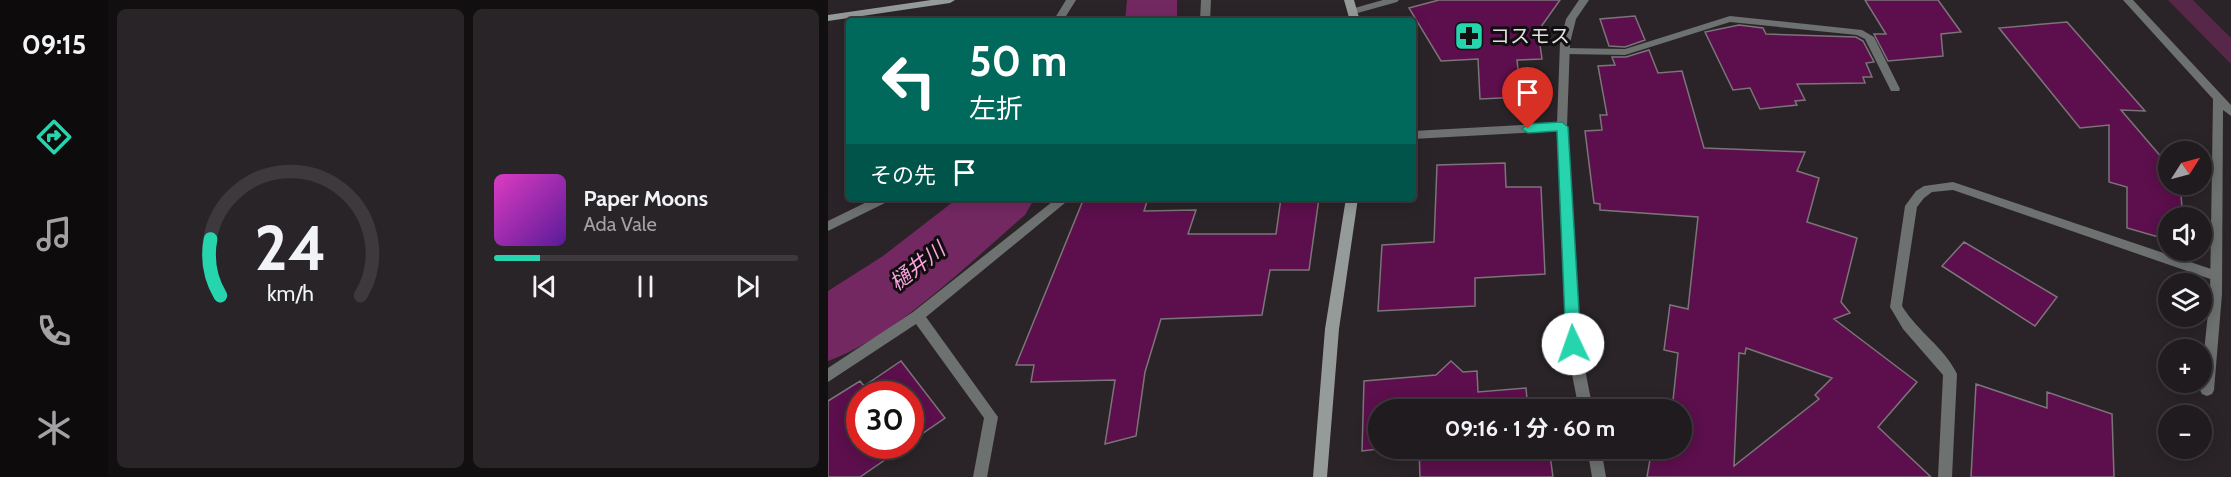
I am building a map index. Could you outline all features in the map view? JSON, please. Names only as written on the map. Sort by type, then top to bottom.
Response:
[{"type":"street","points":[[828,18],[950,0]]},
{"type":"street","points":[[1060,18],[1071,0]]},
{"type":"street","points":[[1205,18],[1206,0]]},
{"type":"street","points":[[1349,0],[1354,16],[1394,0]]},
{"type":"street","points":[[1584,0],[1571,19],[1565,51],[1562,127],[1573,344],[1584,399]]},
{"type":"street","points":[[2128,0],[2231,112]]},
{"type":"street","points":[[1565,51],[1625,52],[1730,19],[1859,32],[1869,37],[1895,89]]},
{"type":"street","points":[[2210,339],[2216,276],[2218,98]]},
{"type":"street","points":[[1416,135],[1562,127]]},
{"type":"street","points":[[1945,477],[1950,374],[1942,361],[1902,318],[1896,307],[1911,206],[1920,192],[1932,187],[1953,186],[2216,276]]},
{"type":"street","points":[[828,226],[879,201]]},
{"type":"street","points":[[828,376],[918,316],[1061,201]]},
{"type":"street","points":[[1320,477],[1332,329],[1352,201]]},
{"type":"street","points":[[918,316],[991,417],[980,477]]},
{"type":"street","points":[[1596,459],[1599,477]]},
{"type":"shaded area","points":[[2168,0],[2193,0],[2231,38],[2231,64]]},
{"type":"building","name":"コスモス","points":[[1439,0],[1560,0],[1538,31],[1542,59],[1517,60],[1521,97],[1480,99],[1478,59],[1441,61],[1409,8]]},
{"type":"building","points":[[1865,0],[1938,0],[1961,32],[1941,34],[1943,56],[1888,61],[1874,34],[1886,34]]},
{"type":"building","points":[[1635,16],[1645,40],[1625,47],[1609,46],[1600,19]]},
{"type":"building","points":[[2067,22],[2145,111],[2121,110],[2158,153],[2158,195],[2181,195],[2182,207],[2158,207],[2158,237],[2127,228],[2127,187],[2109,182],[2109,125],[2080,128],[1999,28]]},
{"type":"building","points":[[1739,25],[1763,28],[1766,34],[1856,37],[1863,41],[1874,62],[1866,63],[1872,77],[1863,77],[1865,83],[1797,84],[1805,100],[1795,101],[1797,105],[1760,109],[1750,88],[1733,90],[1705,32]]},
{"type":"building","points":[[1649,50],[1658,73],[1682,71],[1704,148],[1805,152],[1797,171],[1819,178],[1807,222],[1857,238],[1841,302],[1850,313],[1834,319],[1917,382],[1878,427],[1931,477],[1647,477],[1650,459],[1692,459],[1692,399],[1673,399],[1678,353],[1664,350],[1670,305],[1688,309],[1698,217],[1600,210],[1600,204],[1594,203],[1585,131],[1602,130],[1600,115],[1607,115],[1598,66],[1615,65],[1612,57],[1626,57]],"holes":[[[1746,348],[1832,378],[1815,395],[1819,399],[1734,466],[1739,353],[1745,354]]]},
{"type":"building","points":[[1505,163],[1506,187],[1541,187],[1545,274],[1475,278],[1475,306],[1378,311],[1382,245],[1434,242],[1437,165]]},
{"type":"building","points":[[1083,201],[1147,201],[1144,211],[1196,210],[1188,234],[1276,234],[1281,201],[1319,201],[1309,270],[1270,270],[1262,315],[1161,319],[1145,372],[1136,436],[1105,444],[1115,380],[1031,382],[1034,365],[1016,365]]},
{"type":"building","points":[[1964,242],[2057,297],[2035,326],[1942,266]]},
{"type":"building","points":[[901,361],[916,381],[871,381]]},
{"type":"building","points":[[1451,361],[1463,372],[1477,371],[1478,392],[1526,388],[1527,399],[1368,399],[1368,450],[1362,451],[1364,381],[1436,375]]},
{"type":"building","points":[[1976,384],[2047,408],[2047,392],[2112,414],[2114,477],[1971,477]]},
{"type":"building","points":[[846,390],[846,459],[886,459],[860,477],[828,477],[828,401]]},
{"type":"building","points":[[924,391],[945,418],[924,432]]},
{"type":"building","points":[[1419,459],[1551,459],[1553,477],[1420,477]]},
{"type":"waterway","name":"樋井川","points":[[1151,18],[1152,0]]},
{"type":"waterway","name":"樋井川","points":[[828,330],[907,276],[999,201]]},
{"type":"place","name":"コスモス","points":[[1469,36]]},
{"type":"route","points":[[1528,129],[1562,127],[1573,344]]}]
